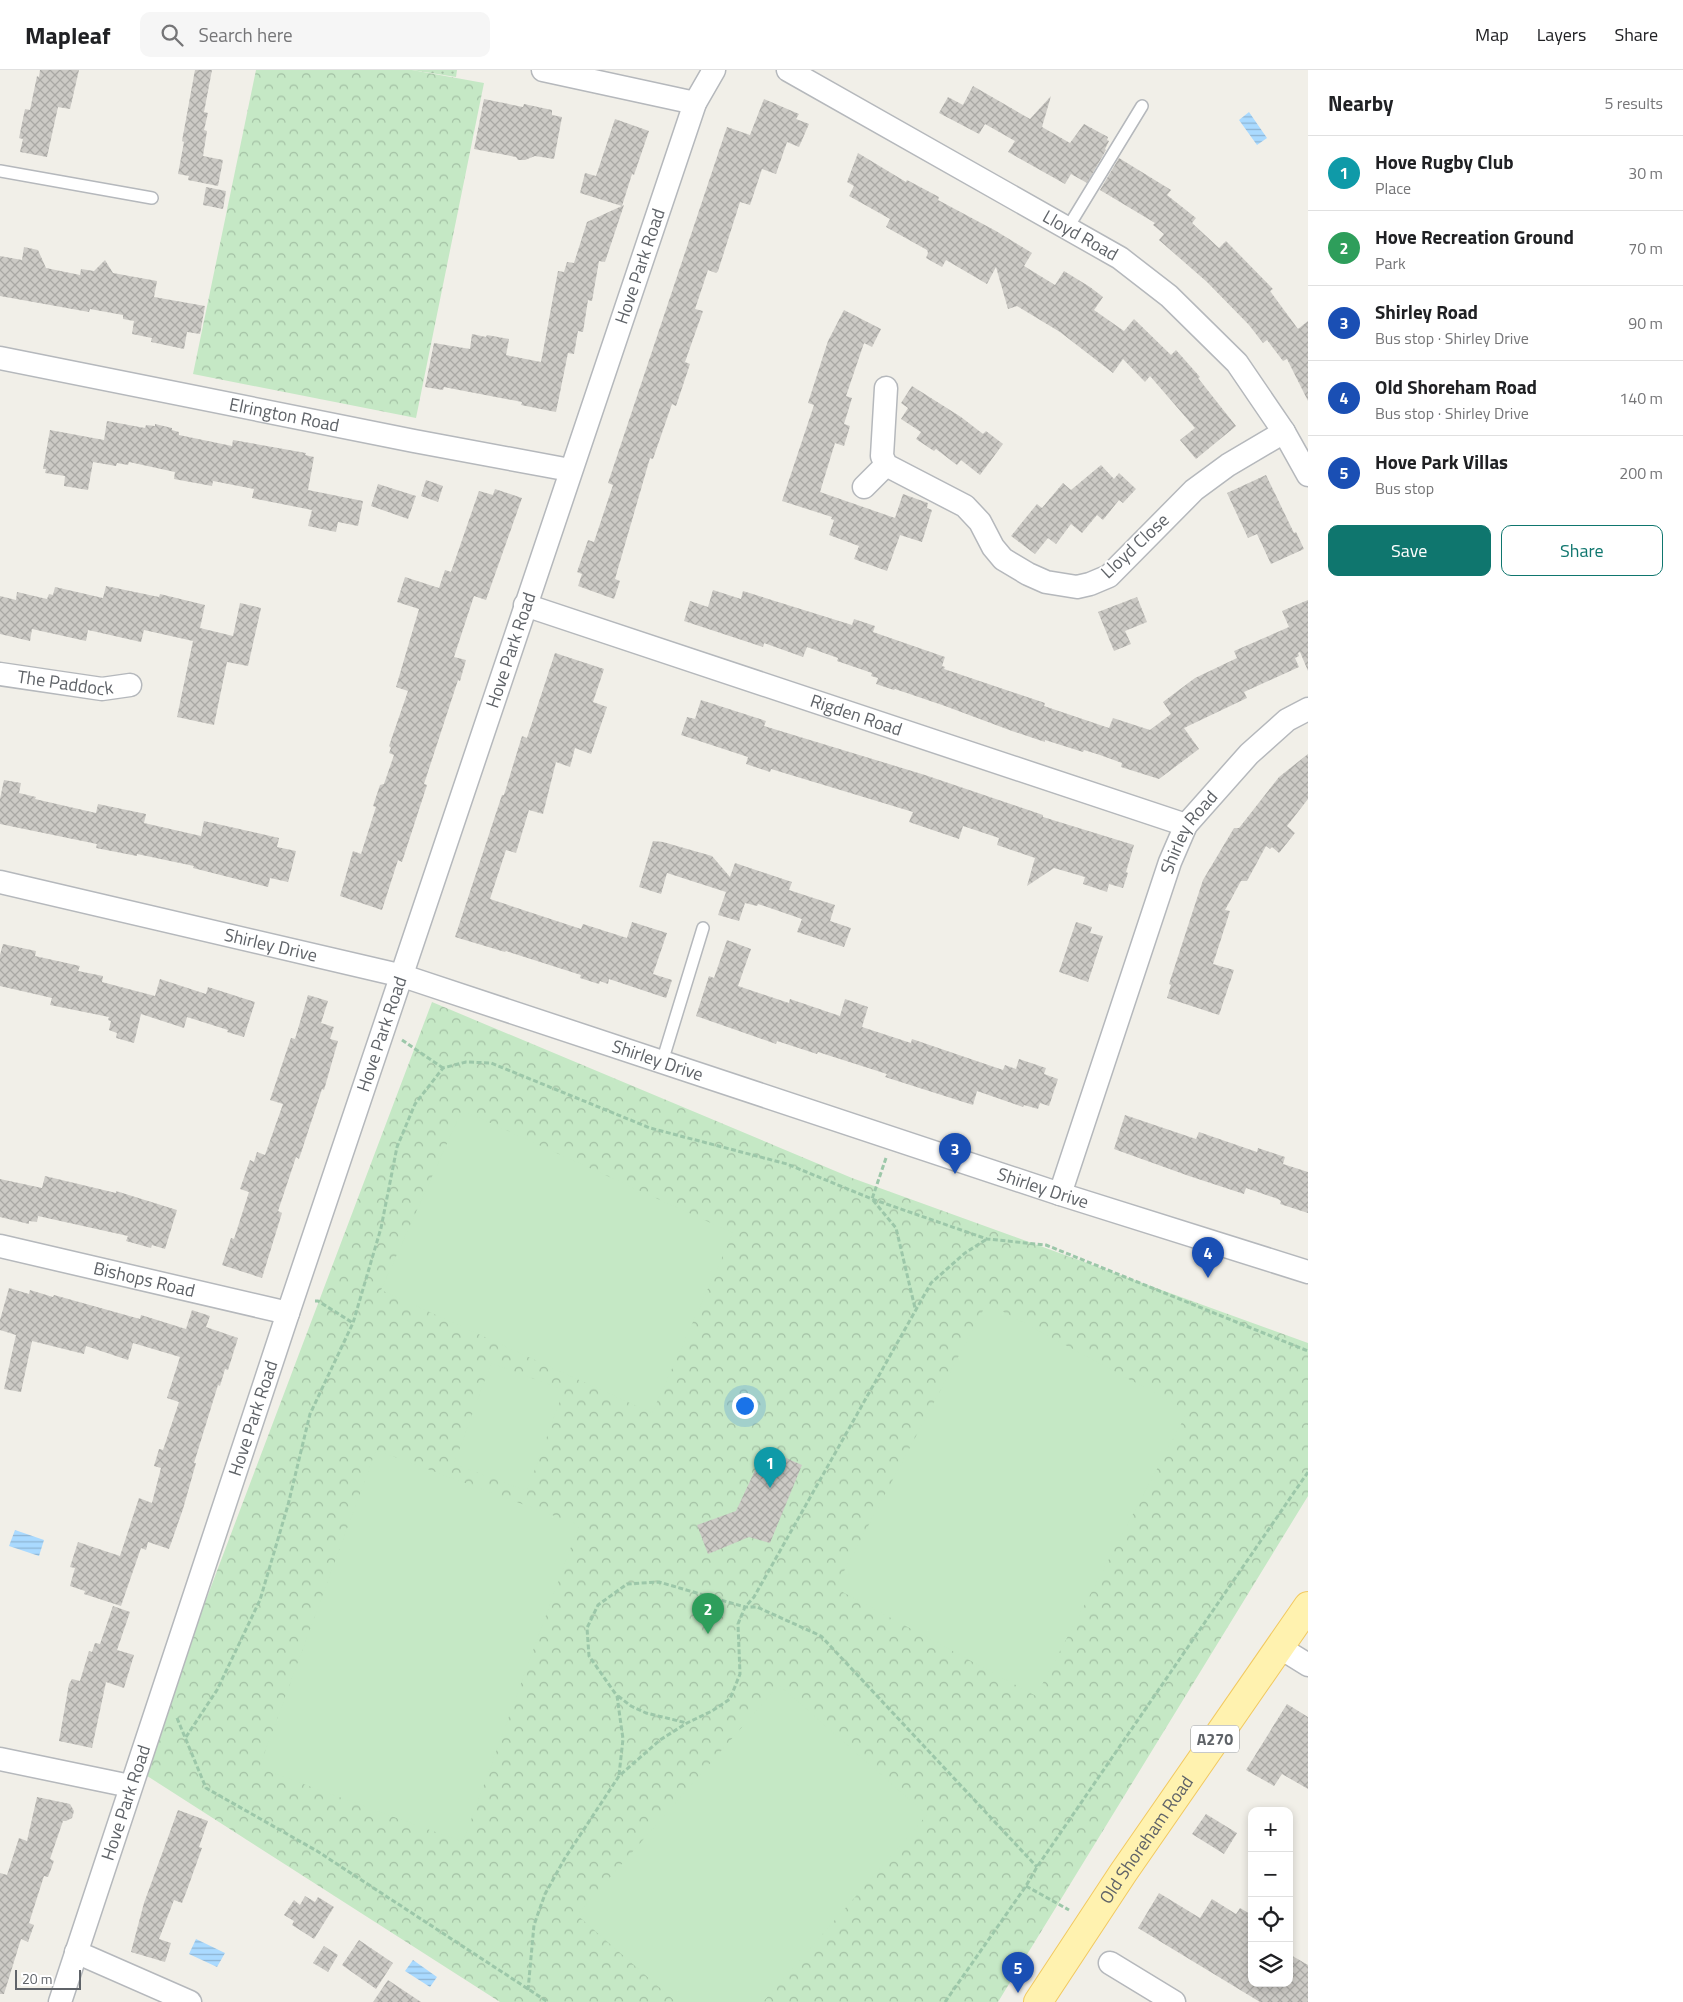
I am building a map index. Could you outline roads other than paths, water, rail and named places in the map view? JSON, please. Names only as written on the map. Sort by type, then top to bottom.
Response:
[{"type":"main road","name":"Old Shoreham Road","points":[[1038,2002],[1308,1606]]},
{"type":"street","points":[[543,70],[695,103]]},
{"type":"street","name":"Hove Park Road","points":[[60,2002],[130,1786],[570,470],[695,103],[714,70]]},
{"type":"street","name":"Lloyd Road","points":[[788,70],[1120,258],[1169,296],[1237,363],[1284,432],[1308,475]]},
{"type":"street","name":"Elrington Road","points":[[0,358],[414,441],[570,470]]},
{"type":"street","points":[[864,487],[886,465],[882,456],[886,388]]},
{"type":"street","name":"Lloyd Close","points":[[886,465],[966,506],[980,522],[993,547],[1004,559],[1028,574],[1046,582],[1077,587],[1109,576],[1194,490],[1228,465],[1284,432]]},
{"type":"street","name":"Rigden Road","points":[[525,606],[1186,825]]},
{"type":"street","name":"The Paddock","points":[[0,674],[102,689],[130,684]]},
{"type":"street","name":"Shirley Road","points":[[1060,1194],[1167,872],[1186,825],[1249,754],[1287,720],[1308,710]]},
{"type":"street","name":"Shirley Drive","points":[[0,882],[402,976],[1060,1194],[1308,1272]]},
{"type":"street","name":"Bishops Road","points":[[0,1246],[290,1306]]},
{"type":"street","points":[[1279,1647],[1308,1665]]},
{"type":"street","points":[[0,1759],[130,1786]]},
{"type":"street","points":[[76,1952],[190,2002]]},
{"type":"street","points":[[1110,1963],[1174,2002]]},
{"type":"lane","points":[[1067,229],[1142,106]]},
{"type":"lane","points":[[0,171],[152,198]]},
{"type":"lane","points":[[662,1062],[703,928]]},
{"type":"water","points":[[1249,112],[1267,138],[1257,145],[1239,120]]},
{"type":"water","points":[[15,1530],[44,1540],[39,1556],[9,1546]]},
{"type":"water","points":[[196,1939],[225,1953],[217,1967],[189,1954]]},
{"type":"water","points":[[413,1960],[437,1977],[430,1987],[405,1971]]},
{"type":"place","name":"Shirley Road","points":[[955,1174]]},
{"type":"place","name":"Old Shoreham Road","points":[[1208,1278]]},
{"type":"place","name":"Hove Rugby Club","points":[[770,1488]]},
{"type":"place","name":"Hove Recreation Ground","points":[[708,1634]]},
{"type":"place","name":"Hove Park Villas","points":[[1018,1993]]}]
